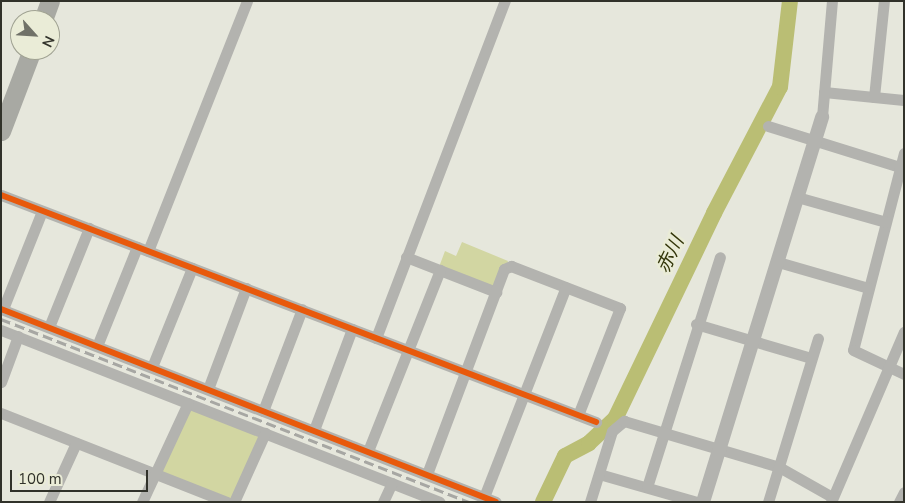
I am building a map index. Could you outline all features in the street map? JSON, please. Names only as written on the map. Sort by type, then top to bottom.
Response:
[{"type":"highway","points":[[2,126],[28,60]]},
{"type":"street","points":[[148,251],[247,1]]},
{"type":"street","points":[[376,338],[505,1]]},
{"type":"street","points":[[703,502],[816,141],[822,117],[832,1]]},
{"type":"street","points":[[874,96],[884,1]]},
{"type":"street","points":[[824,92],[904,100]]},
{"type":"street","points":[[768,126],[900,167]]},
{"type":"street","points":[[904,153],[900,167],[899,193],[886,222],[853,350],[904,374]]},
{"type":"street","points":[[1,195],[596,422]]},
{"type":"street","points":[[797,198],[886,222]]},
{"type":"street","points":[[42,211],[2,309],[496,502]]},
{"type":"street","points":[[49,327],[88,228]]},
{"type":"street","points":[[97,346],[137,247]]},
{"type":"street","points":[[406,257],[496,292]]},
{"type":"street","points":[[647,487],[696,324],[720,257]]},
{"type":"street","points":[[778,262],[868,288]]},
{"type":"street","points":[[427,474],[504,269],[511,266],[620,308],[578,415]]},
{"type":"street","points":[[152,368],[192,268]]},
{"type":"street","points":[[368,451],[440,270]]},
{"type":"street","points":[[484,497],[566,287]]},
{"type":"street","points":[[208,389],[246,288]]},
{"type":"street","points":[[263,411],[302,310]]},
{"type":"street","points":[[696,324],[811,358]]},
{"type":"street","points":[[314,430],[352,329]]},
{"type":"street","points":[[1,330],[439,502]]},
{"type":"street","points":[[590,502],[612,431],[624,421],[779,467],[832,499],[904,332]]},
{"type":"street","points":[[1,382],[18,336]]},
{"type":"street","points":[[768,502],[818,338]]},
{"type":"street","points":[[142,502],[188,403]]},
{"type":"street","points":[[1,413],[227,502]]},
{"type":"street","points":[[234,502],[265,434]]},
{"type":"street","points":[[49,502],[76,443]]},
{"type":"street","points":[[599,474],[697,502]]},
{"type":"street","points":[[383,502],[392,483]]},
{"type":"street","points":[[899,502],[904,492]]},
{"type":"green space","points":[[462,242],[508,261],[496,292],[439,267],[445,251],[456,256]]},
{"type":"green space","points":[[188,403],[265,433],[239,502],[228,502],[160,476]]},
{"type":"waterway","name":"赤川","points":[[543,502],[565,456],[589,443],[615,419],[714,213],[780,87],[790,1]]},
{"type":"railway","points":[[1,319],[469,502]]},
{"type":"cycle path","points":[[1,195],[596,422]]},
{"type":"cycle path","points":[[1,309],[496,502]]}]
